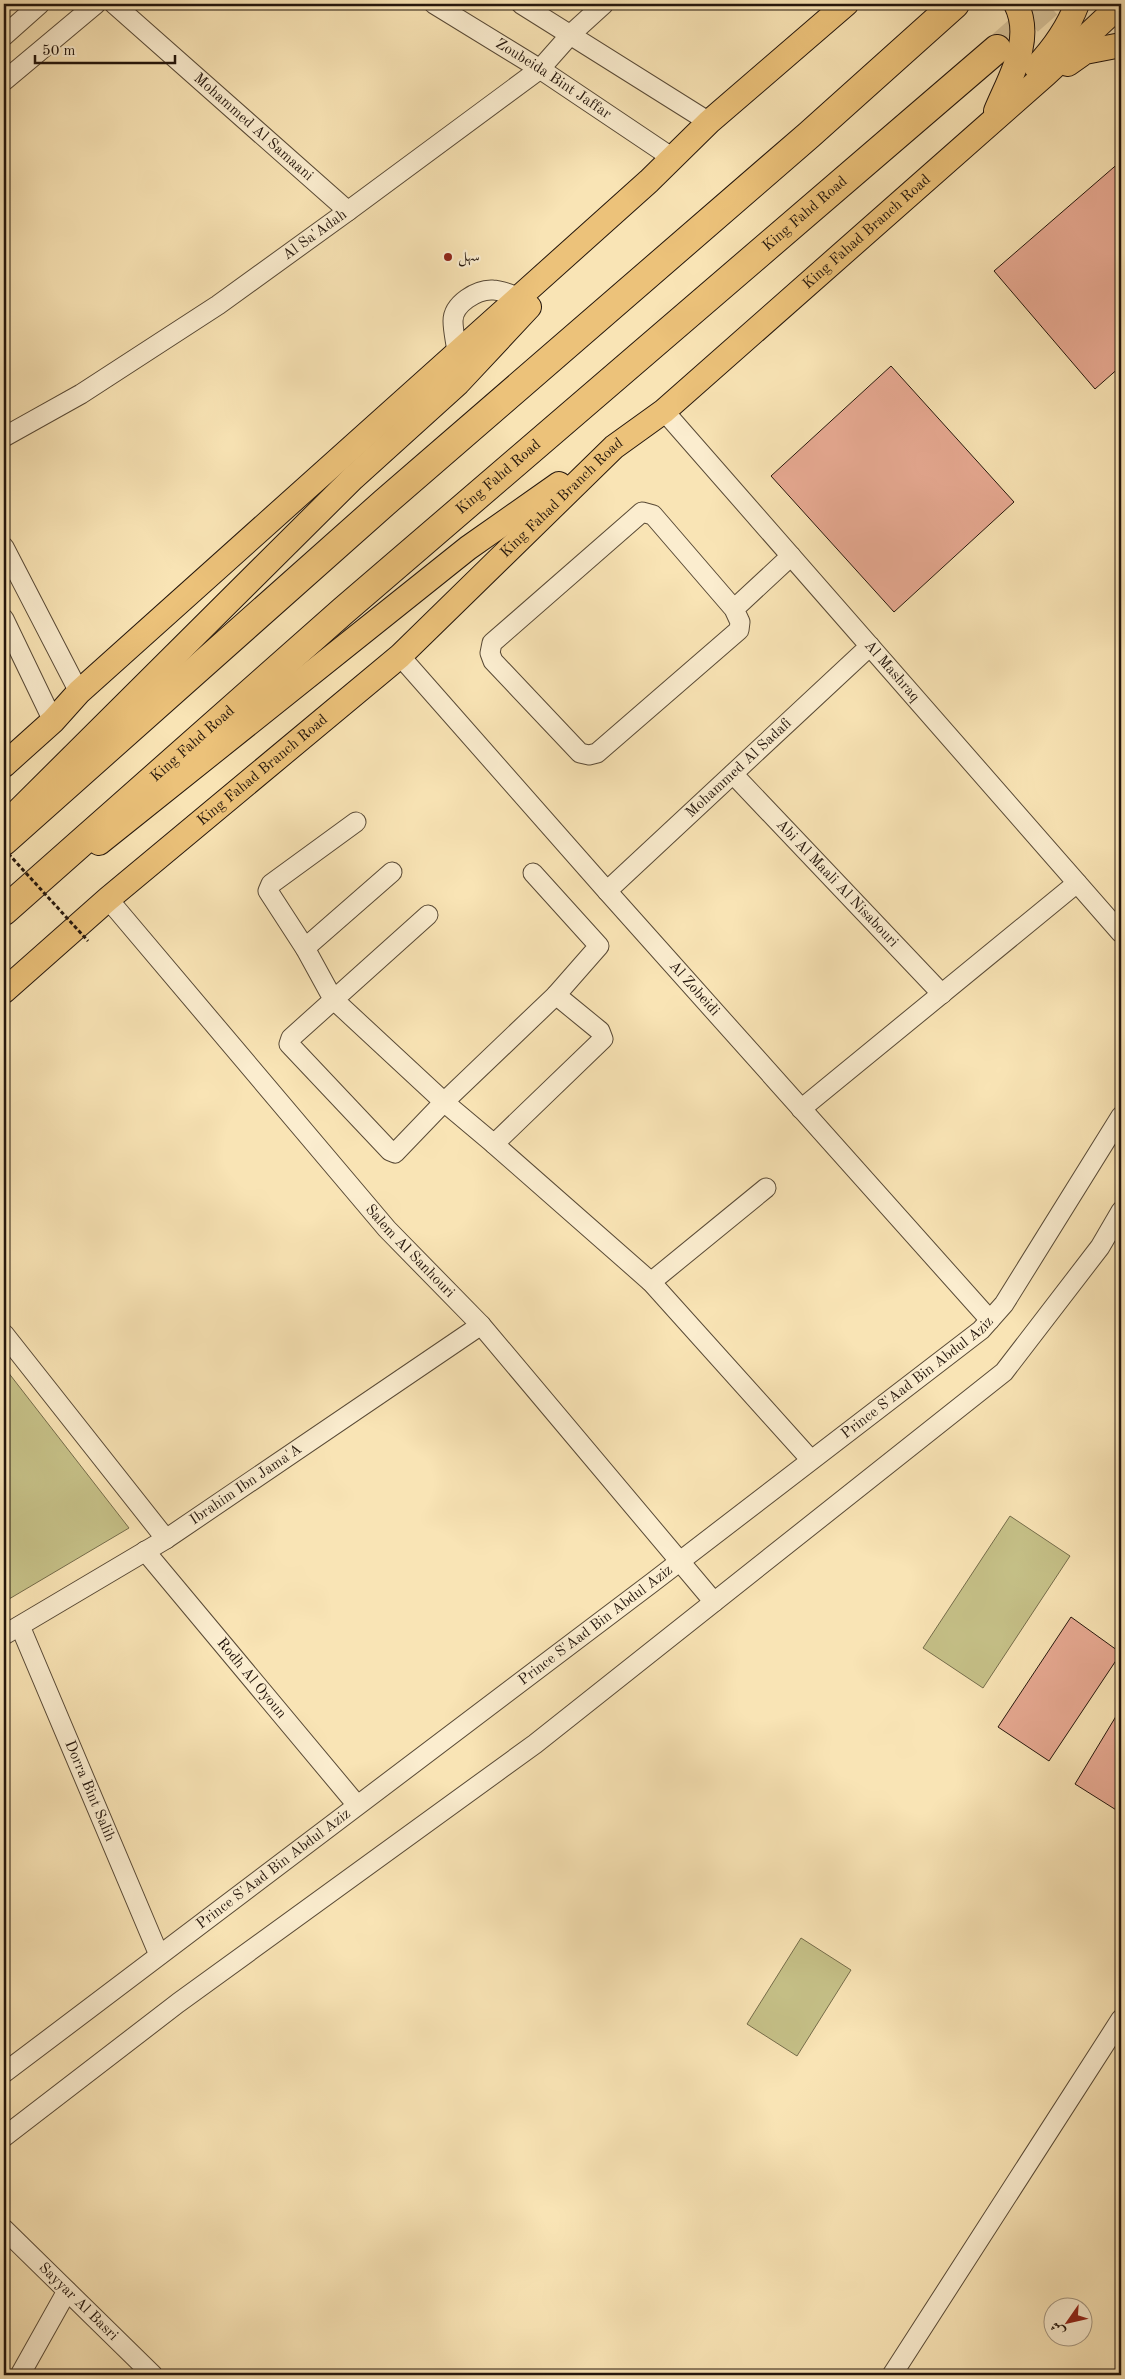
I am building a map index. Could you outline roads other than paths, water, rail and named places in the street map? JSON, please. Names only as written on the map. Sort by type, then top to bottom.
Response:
[{"type":"highway","points":[[4,840],[384,503],[802,141],[956,4]]},
{"type":"highway","name":"King Fahd Road","points":[[4,912],[343,611],[997,49]]},
{"type":"main road","points":[[996,111],[1018,60],[1023,40],[1022,15],[1016,4]]},
{"type":"main road","points":[[923,182],[996,111],[1050,52],[1072,17],[1076,4]]},
{"type":"main road","name":"King Fahad Branch Road","points":[[4,991],[108,899],[400,656],[614,447],[664,411],[1023,94],[1121,4]]},
{"type":"main road","points":[[4,825],[346,485],[458,383],[671,156],[842,5]]},
{"type":"main road","points":[[1023,94],[1086,52],[1121,45]]},
{"type":"main road","points":[[4,765],[53,721],[79,692],[648,181]]},
{"type":"main road","points":[[4,920],[468,548],[614,447]]},
{"type":"street","points":[[4,36],[40,4]]},
{"type":"street","points":[[4,81],[96,4]]},
{"type":"street","name":"Mohammed Al Samaani","points":[[114,4],[348,211]]},
{"type":"street","name":"Zoubeida Bint Jaffar","points":[[434,4],[540,69],[671,156]]},
{"type":"street","points":[[521,4],[709,122]]},
{"type":"street","name":"Al Sa'Adah","points":[[4,437],[82,394],[218,305],[540,69],[571,34],[604,4]]},
{"type":"street","points":[[457,352],[453,320],[456,311],[465,301],[479,291],[494,289],[519,297]]},
{"type":"street","name":"Al Mashraq","points":[[664,411],[1121,933]]},
{"type":"street","points":[[642,512],[653,515],[734,609],[740,622],[739,630],[597,753],[589,755],[580,753],[493,661],[490,653],[492,643],[642,512]]},
{"type":"street","points":[[4,547],[79,692]]},
{"type":"street","points":[[734,609],[791,556]]},
{"type":"street","points":[[4,619],[53,721]]},
{"type":"street","name":"Mohammed Al Sadafi","points":[[607,891],[870,646]]},
{"type":"street","name":"Al Zobeidi","points":[[400,656],[990,1320]]},
{"type":"street","name":"Abi Al Maali Al Nisabouri","points":[[732,774],[942,994]]},
{"type":"street","points":[[356,822],[271,884],[268,891],[305,948],[334,999],[444,1102],[651,1282],[811,1460]]},
{"type":"street","points":[[305,948],[392,872]]},
{"type":"street","points":[[428,915],[292,1038],[289,1046],[390,1151],[395,1153],[402,1148],[444,1102],[556,995],[599,946],[533,873]]},
{"type":"street","points":[[801,1109],[1077,883]]},
{"type":"street","name":"Salem Al Sanhouri","points":[[108,899],[388,1228],[481,1325],[681,1560],[714,1602]]},
{"type":"street","points":[[494,1144],[603,1039],[600,1031],[556,995]]},
{"type":"street","name":"Prince S'Aad Bin Abdul Aziz","points":[[4,2073],[981,1330],[1004,1304],[1121,1116]]},
{"type":"street","points":[[651,1282],[766,1188]]},
{"type":"street","points":[[4,2137],[186,1997],[535,1744],[1004,1372],[1100,1248],[1121,1211]]},
{"type":"street","name":"Ibrahim Ibn Jama'A","points":[[12,1631],[166,1539],[481,1325]]},
{"type":"street","points":[[4,1334],[166,1539]]},
{"type":"street","name":"Rodh Al Oyoun","points":[[145,1551],[357,1805]]},
{"type":"street","name":"Dorra Bint Salih","points":[[12,1631],[159,1955]]},
{"type":"street","points":[[892,2375],[1121,2019]]},
{"type":"street","name":"Sayyar Al Basri","points":[[4,2229],[150,2374]]},
{"type":"street","points":[[20,2375],[67,2291]]},
{"type":"tunnel","points":[[997,49],[1048,4]]},
{"type":"place","name":"سهل","points":[[448,257]]}]
